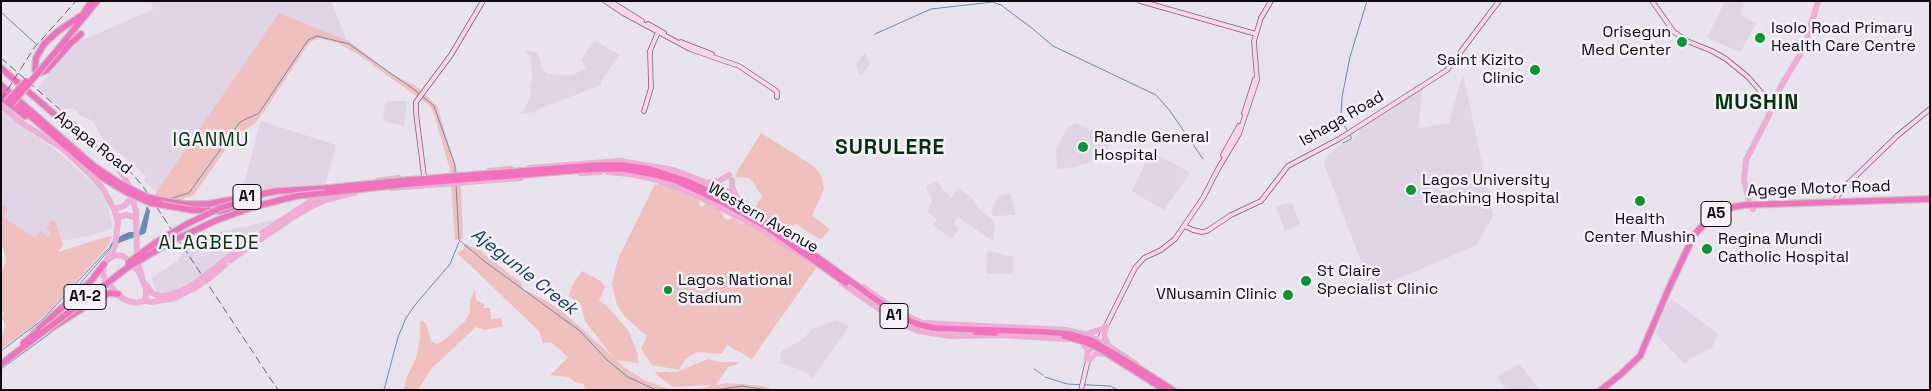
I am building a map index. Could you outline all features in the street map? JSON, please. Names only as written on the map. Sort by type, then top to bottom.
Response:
[{"type":"highway","points":[[57,48],[92,1]]},
{"type":"highway","points":[[9,103],[97,1]]},
{"type":"highway","points":[[81,34],[46,70],[40,73],[35,70],[36,58],[44,44],[58,31],[82,14]]},
{"type":"highway","points":[[1,67],[61,120],[76,129]]},
{"type":"highway","name":"Apapa Road","points":[[1,85],[103,178],[126,192],[162,206],[220,211],[296,196]]},
{"type":"highway","name":"Apapa Road","points":[[1,91],[78,155],[126,187],[147,197],[174,203],[208,204],[278,191],[327,188]]},
{"type":"highway","points":[[1,96],[62,148]]},
{"type":"highway","name":"Western Avenue","points":[[327,188],[478,177],[610,164],[650,169],[713,192],[766,225],[798,242],[896,314],[916,324],[934,328],[1001,334],[1047,333]]},
{"type":"highway","points":[[478,177],[494,172],[511,174]]},
{"type":"highway","points":[[478,177],[497,179],[511,174]]},
{"type":"highway","name":"Western Avenue","points":[[296,196],[409,182]]},
{"type":"highway","name":"A1-2","points":[[1,360],[155,243],[196,219],[220,208],[250,199],[327,188]]},
{"type":"highway","name":"A1-2","points":[[1,364],[127,268],[155,250],[217,220],[253,207],[296,196]]},
{"type":"highway","name":"Agege Motor Road","points":[[1601,390],[1640,356],[1682,258],[1700,228],[1708,220],[1721,212],[1733,207],[1930,201]]},
{"type":"highway","name":"Agege Motor Road","points":[[1605,390],[1630,370],[1644,355],[1681,266],[1696,236],[1708,222],[1726,211],[1752,206]]},
{"type":"highway","name":"Western Avenue","points":[[766,225],[824,269],[894,316],[914,326],[935,331],[981,331],[1008,328],[1070,338],[1092,345],[1173,390]]},
{"type":"highway","points":[[798,242],[818,256]]},
{"type":"highway","points":[[28,340],[92,281],[105,262]]},
{"type":"highway","points":[[824,269],[846,284]]},
{"type":"highway","points":[[35,339],[100,297],[110,293],[118,294]]},
{"type":"highway","points":[[981,331],[996,327],[1008,328]]},
{"type":"highway","points":[[981,331],[1001,334]]},
{"type":"highway","name":"Western Avenue","points":[[1139,371],[1165,390]]},
{"type":"main road","points":[[424,176],[416,102],[451,55],[483,1]]},
{"type":"main road","points":[[605,1],[623,13],[693,51],[739,66],[776,90],[778,95],[775,86],[740,64],[695,49],[678,41],[610,1]]},
{"type":"main road","points":[[1140,1],[1256,32]]},
{"type":"main road","points":[[1147,1],[1256,32]]},
{"type":"main road","points":[[1081,387],[1088,360],[1131,271],[1140,259],[1166,245],[1177,235],[1237,132],[1255,79],[1252,44],[1261,11],[1270,1]]},
{"type":"main road","name":"Ishaga Road","points":[[1185,224],[1202,232],[1207,231],[1231,214],[1252,206],[1268,193],[1288,166],[1343,135],[1447,70],[1498,1]]},
{"type":"main road","points":[[1652,1],[1674,32],[1686,40],[1726,59],[1748,77],[1773,106]]},
{"type":"main road","points":[[1752,206],[1745,176],[1749,157],[1770,118],[1781,90],[1805,49],[1819,1]]},
{"type":"main road","points":[[1752,206],[1743,176],[1745,164],[1781,86],[1804,48],[1818,9]]},
{"type":"main road","points":[[644,111],[651,88],[650,51],[658,32]]},
{"type":"main road","points":[[1,67],[76,129],[117,166],[133,196],[136,218],[137,260],[147,292],[144,300],[139,303],[133,303],[118,294],[105,279],[103,274],[105,262],[115,246],[116,217],[114,209],[96,180],[62,148],[22,123],[1,106]]},
{"type":"main road","points":[[1833,203],[1860,172],[1897,136],[1930,109]]},
{"type":"main road","name":"Western Avenue","points":[[511,174],[605,161],[626,161],[674,170],[708,182],[738,199],[798,242]]},
{"type":"main road","name":"Western Avenue","points":[[511,174],[617,172],[670,184],[719,206],[756,226],[824,269]]},
{"type":"main road","points":[[708,182],[719,181],[729,175]]},
{"type":"main road","name":"Western Avenue","points":[[211,274],[240,248],[311,201],[338,188],[352,183],[424,176],[451,179]]},
{"type":"main road","name":"Western Avenue","points":[[144,300],[151,302],[171,299],[194,286],[294,216],[318,204],[364,190],[451,179]]},
{"type":"main road","points":[[732,180],[733,192],[738,199]]},
{"type":"main road","points":[[338,188],[340,196]]},
{"type":"main road","points":[[114,209],[124,206],[133,196]]},
{"type":"main road","points":[[116,217],[127,215],[136,218]]},
{"type":"main road","points":[[105,262],[116,255],[123,256],[142,277]]},
{"type":"main road","name":"Western Avenue","points":[[145,284],[152,293],[162,297],[194,286]]},
{"type":"main road","name":"Western Avenue","points":[[1008,328],[1059,328],[1084,334],[1109,346],[1178,390]]},
{"type":"main road","points":[[1084,334],[1104,328]]},
{"type":"main road","points":[[1104,328],[1104,335],[1109,346]]},
{"type":"main road","name":"Western Avenue","points":[[1001,334],[1052,337],[1083,343],[1106,354],[1160,390]]},
{"type":"main road","points":[[1083,343],[1088,350],[1088,360]]},
{"type":"main road","points":[[1088,360],[1096,353],[1106,354]]},
{"type":"shaded area","points":[[150,1],[331,1],[346,38],[342,40],[317,37],[300,44],[162,196],[144,181],[146,176],[143,173],[102,138],[93,121],[79,115],[77,110],[73,108],[62,109],[40,91],[38,87],[78,42],[154,9]]},
{"type":"shaded area","points":[[1725,1],[1739,1],[1744,4],[1740,14],[1756,24],[1740,52],[1707,38]]},
{"type":"shaded area","points":[[279,13],[349,41],[390,73],[416,86],[437,106],[461,184],[463,239],[455,240],[450,170],[434,114],[429,105],[356,53],[337,43],[319,38],[307,46],[255,123],[232,140],[193,196],[152,207],[149,203]]},
{"type":"shaded area","points":[[595,41],[620,55],[601,81],[601,85],[539,109],[535,113],[520,114],[526,107],[530,96],[532,74],[531,57],[524,50],[538,53],[542,68],[547,74],[573,75],[586,68],[581,59]]},
{"type":"shaded area","points":[[865,53],[870,64],[861,76],[856,64]]},
{"type":"shaded area","name":"Lagos University Teaching Hospital","points":[[1463,74],[1493,216],[1477,245],[1372,290],[1324,164],[1327,155],[1347,141],[1353,140],[1363,126],[1423,88],[1418,128],[1449,123]]},
{"type":"shaded area","points":[[388,101],[407,101],[404,126],[383,121],[385,103]]},
{"type":"shaded area","points":[[1,111],[56,150],[92,182],[101,192],[108,206],[113,228],[93,235],[61,241],[56,222],[50,222],[52,233],[48,238],[35,240],[1,217]]},
{"type":"shaded area","points":[[261,121],[336,145],[325,184],[284,186],[241,194]]},
{"type":"shaded area","name":"Randle General Hospital","points":[[1077,123],[1114,141],[1100,159],[1074,167],[1057,169],[1056,148],[1069,126]]},
{"type":"shaded area","points":[[761,133],[809,163],[818,171],[822,178],[824,189],[812,216],[830,229],[822,239],[819,239],[795,223],[793,226],[790,224],[786,232],[755,207],[763,196],[753,181],[749,178],[735,177]]},
{"type":"shaded area","points":[[1151,151],[1190,173],[1164,210],[1132,191]]},
{"type":"shaded area","points":[[936,181],[951,198],[958,188],[972,198],[980,210],[995,222],[993,241],[958,217],[953,224],[959,229],[952,239],[933,225],[937,219],[927,211],[932,202],[926,187]]},
{"type":"shaded area","points":[[659,182],[700,198],[699,205],[702,207],[705,204],[710,204],[720,209],[724,218],[728,220],[732,218],[743,224],[749,224],[815,266],[816,268],[752,359],[727,345],[722,354],[698,352],[685,359],[679,370],[652,365],[641,349],[647,336],[626,318],[617,305],[612,284],[618,259],[655,184],[657,186]]},
{"type":"shaded area","points":[[1010,193],[1016,215],[992,216],[993,205],[999,196]]},
{"type":"shaded area","points":[[1,203],[8,209],[3,217],[35,238],[40,231],[48,237],[51,232],[47,229],[50,221],[56,222],[63,245],[58,252],[102,238],[112,237],[108,246],[53,307],[34,325],[1,349],[1,338],[6,326],[2,319],[4,313],[1,312],[1,274],[6,261],[1,242]]},
{"type":"shaded area","points":[[1292,203],[1300,224],[1285,231],[1276,206]]},
{"type":"shaded area","points":[[290,215],[292,223],[252,248],[221,273],[175,303],[156,292],[152,278],[178,260],[194,237]]},
{"type":"shaded area","points":[[465,244],[479,250],[521,283],[523,289],[563,312],[613,357],[585,321],[581,304],[568,296],[582,271],[601,281],[605,287],[599,301],[606,305],[628,330],[638,354],[638,363],[616,360],[644,380],[671,390],[585,390],[584,384],[575,382],[569,377],[550,375],[568,357],[551,342],[543,343],[539,331],[457,253],[463,250]]},
{"type":"shaded area","points":[[989,251],[1014,257],[1013,274],[986,274],[987,253]]},
{"type":"shaded area","points":[[475,289],[476,300],[485,304],[483,308],[490,308],[491,319],[501,318],[503,326],[485,330],[476,327],[432,368],[418,390],[406,390],[404,388],[407,377],[416,358],[420,338],[420,321],[426,323],[431,341],[437,344],[446,339],[465,321],[470,312],[470,301]]},
{"type":"shaded area","points":[[1670,298],[1718,334],[1712,348],[1690,359],[1685,364],[1655,333]]},
{"type":"shaded area","points":[[837,320],[849,326],[813,378],[802,370],[779,363],[782,349],[786,349],[804,338],[812,329]]},
{"type":"shaded area","points":[[708,359],[720,362],[739,362],[728,367],[716,385],[727,383],[764,386],[774,390],[699,390],[712,385],[673,387],[655,372],[677,372]]},
{"type":"shaded area","points":[[1520,364],[1539,390],[1506,390],[1497,376]]},
{"type":"water","points":[[147,206],[150,211],[146,232],[121,242],[108,250],[112,242],[122,235],[129,232],[139,232]]},
{"type":"waterway","points":[[1343,143],[1351,139],[1351,136],[1343,124],[1341,115],[1342,97],[1350,57],[1367,1]]},
{"type":"waterway","points":[[875,34],[931,9],[993,2],[1001,5],[1053,46],[1156,95],[1170,111],[1203,159]]},
{"type":"waterway","points":[[1,12],[36,44]]},
{"type":"waterway","name":"Ajegunle Creek","points":[[169,199],[189,193],[240,122],[259,113],[308,40],[317,36],[349,44],[416,91],[434,106],[455,165],[455,175]]},
{"type":"waterway","name":"Ajegunle Creek","points":[[456,184],[459,240],[484,261],[580,331],[607,360],[628,377],[656,390]]},
{"type":"waterway","points":[[384,390],[398,337],[406,318],[450,264],[459,242]]},
{"type":"waterway","name":"Ajegunle Creek","points":[[1,351],[42,320],[108,249]]},
{"type":"waterway","name":"Ajegunle Creek","points":[[66,300],[109,250]]},
{"type":"waterway","points":[[1,369],[60,326]]},
{"type":"waterway","points":[[1034,369],[1043,375]]},
{"type":"waterway","points":[[1045,377],[1067,384],[1110,386],[1118,390]]},
{"type":"waterway","name":"Ajegunle Creek","points":[[717,390],[741,386],[768,390]]},
{"type":"railway","points":[[1,100],[34,48],[76,1]]},
{"type":"railway","points":[[1,58],[126,167],[142,185],[278,390]]},
{"type":"place","name":"Isolo Road Primary Health Care Centre","points":[[1760,38]]},
{"type":"place","name":"Orisegun Med Center","points":[[1682,42]]},
{"type":"place","name":"Saint Kizito Clinic","points":[[1535,70]]},
{"type":"place","name":"Randle General Hospital","points":[[1083,147]]},
{"type":"place","name":"Lagos University Teaching Hospital","points":[[1411,190]]},
{"type":"place","name":"Health Center Mushin","points":[[1640,201]]},
{"type":"place","name":"Regina Mundi Catholic Hospital","points":[[1707,249]]},
{"type":"place","name":"St Claire Specialist Clinic","points":[[1306,281]]},
{"type":"place","name":"Lagos National Stadium","points":[[668,290]]},
{"type":"place","name":"VNusamin Clinic","points":[[1288,295]]},
{"type":"district","name":"MUSHIN","points":[[1757,103]]},
{"type":"district","name":"IGANMU","points":[[211,141]]},
{"type":"district","name":"SURULERE","points":[[890,148]]},
{"type":"district","name":"ALAGBEDE","points":[[209,244]]}]
